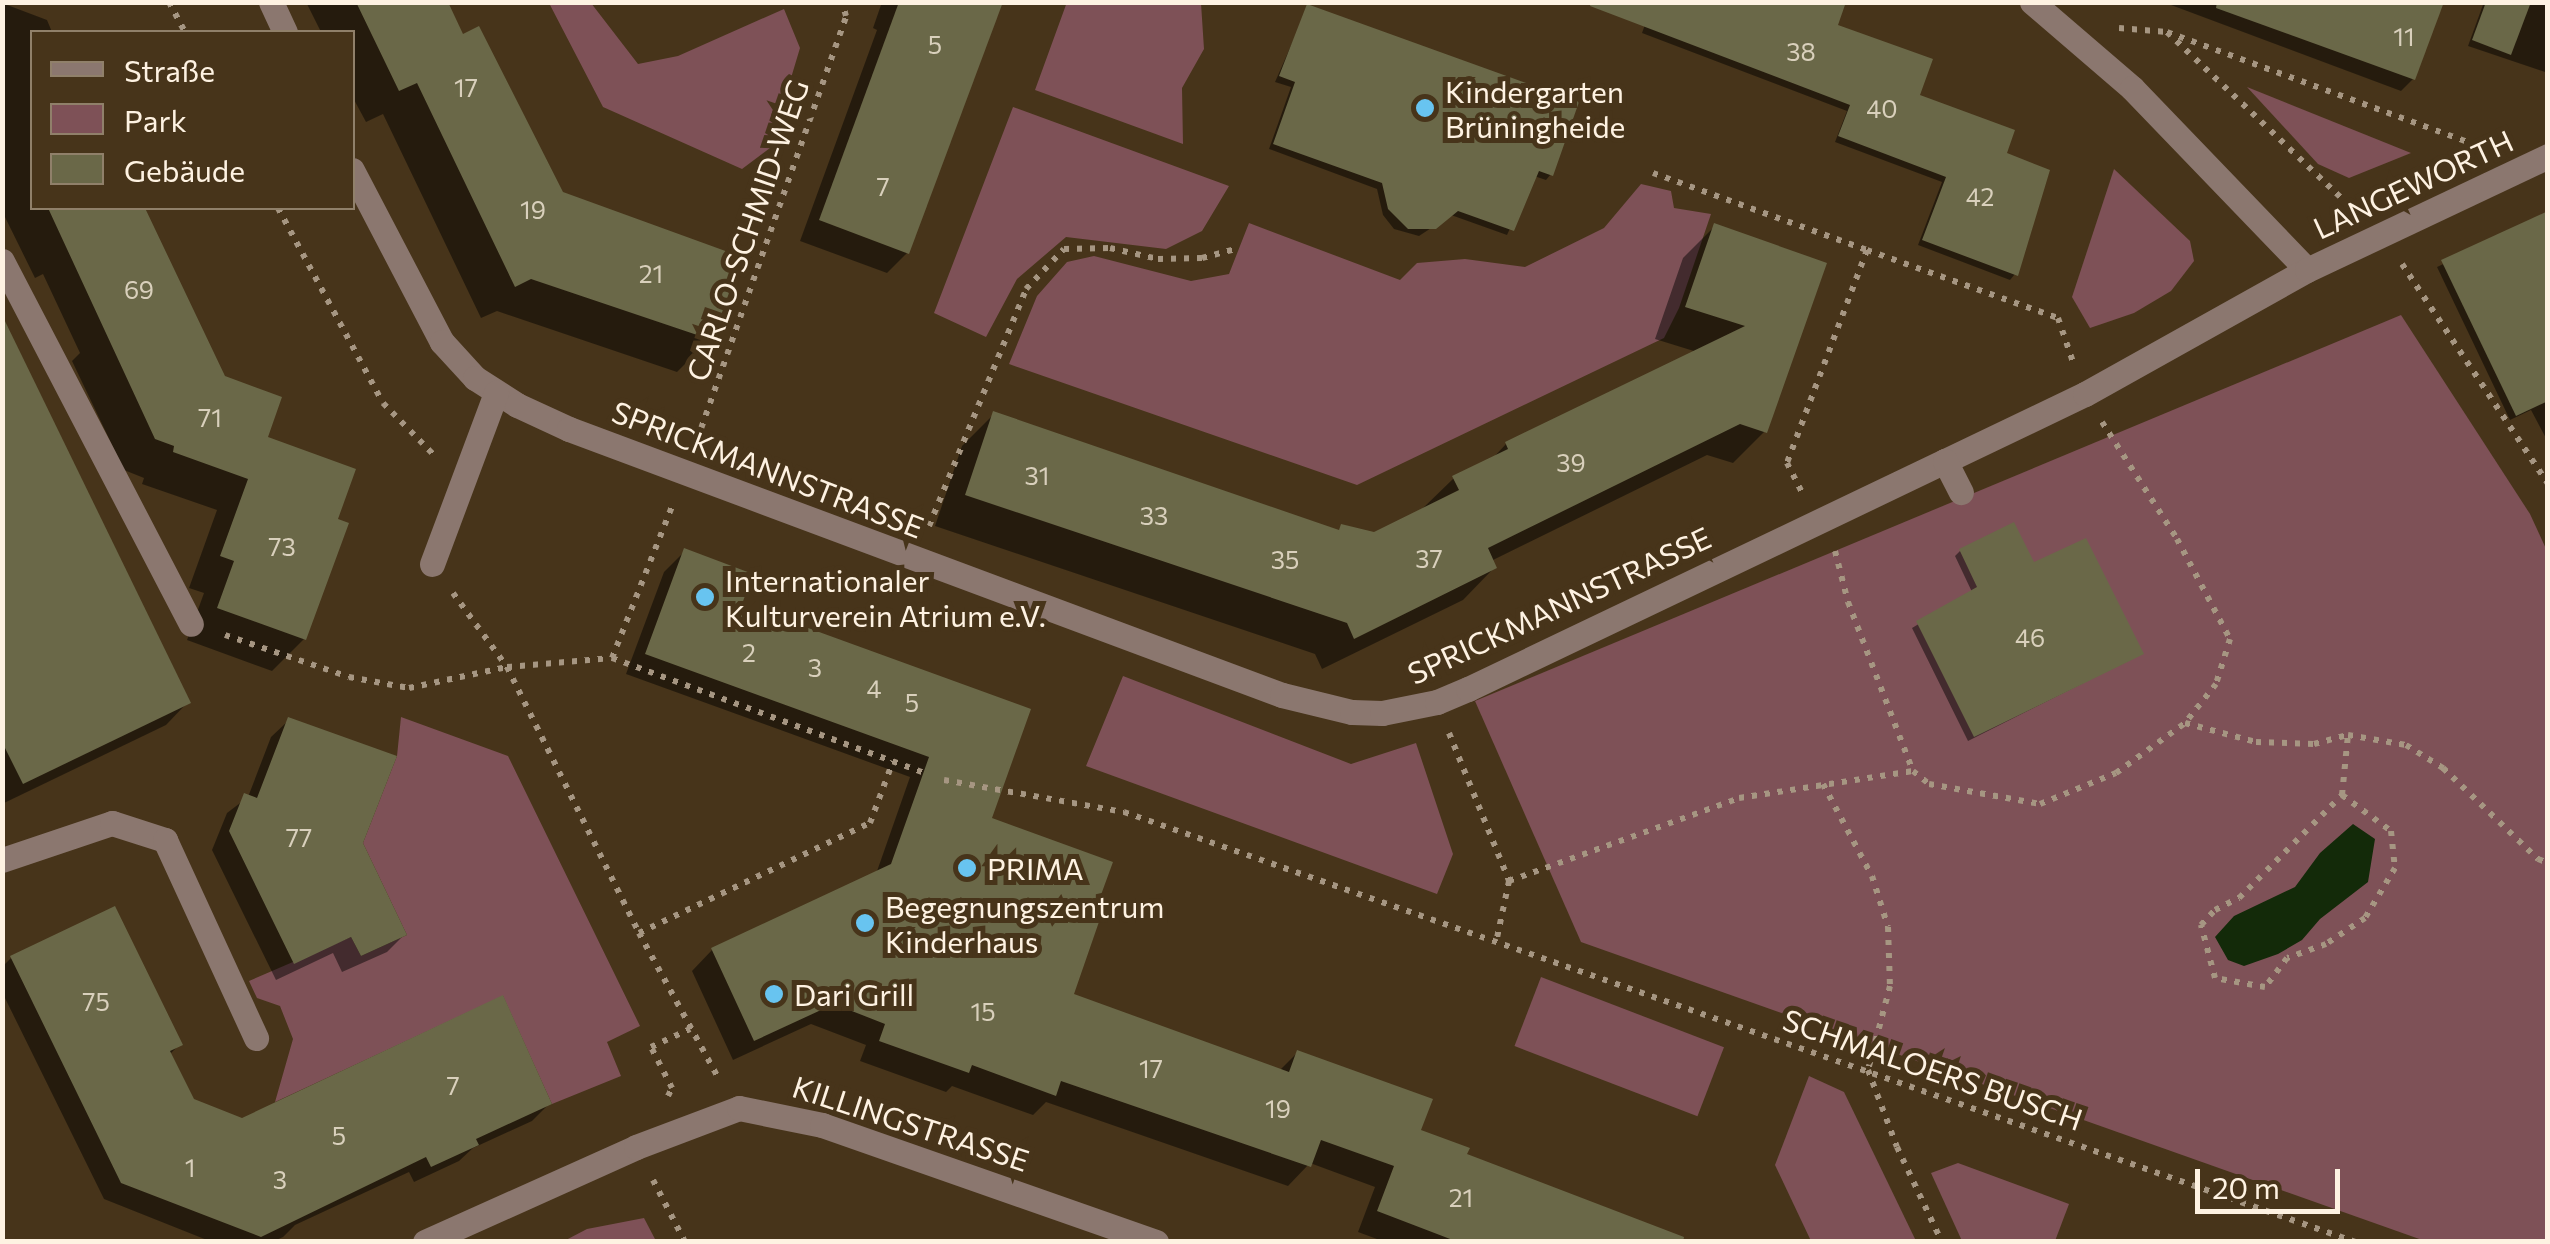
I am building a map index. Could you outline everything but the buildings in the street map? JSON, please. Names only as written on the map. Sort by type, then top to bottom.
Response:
[{"type":"street","points":[[270,2],[284,30]]},
{"type":"street","points":[[2032,2],[2059,22],[2201,156],[2307,270]]},
{"type":"street","name":"LANGEWORTH","points":[[2307,270],[2538,161]]},
{"type":"street","name":"SPRICKMANNSTRASSE","points":[[355,176],[427,319],[459,362],[496,393],[569,430],[1309,703],[1382,713],[1437,702],[1827,518],[2084,394],[2307,270]]},
{"type":"street","points":[[2,261],[191,624]]},
{"type":"street","points":[[432,564],[496,393]]},
{"type":"street","points":[[1946,461],[1961,492]]},
{"type":"street","points":[[2,860],[112,823],[166,840],[256,1038]]},
{"type":"street","points":[[425,1242],[636,1147],[740,1108]]},
{"type":"street","name":"KILLINGSTRASSE","points":[[740,1108],[822,1124],[1156,1242]]},
{"type":"path","points":[[169,2],[184,30]]},
{"type":"path","name":"CARLO-SCHMID-WEG","points":[[612,658],[686,472],[846,16],[842,2]]},
{"type":"path","points":[[2059,22],[2167,32],[2538,161]]},
{"type":"path","points":[[2167,32],[2309,171],[2382,234],[2548,484]]},
{"type":"path","points":[[1653,174],[2058,318],[2084,394],[2177,539],[2230,639],[2216,684],[2185,723],[2116,773],[2040,804],[1929,784],[1912,771],[1848,602],[1827,518]]},
{"type":"path","points":[[279,210],[383,404],[416,442],[465,477]]},
{"type":"path","points":[[916,560],[1026,288],[1064,249],[1110,248],[1158,259],[1202,258],[1239,248]]},
{"type":"path","points":[[1800,488],[1787,463],[1868,250]]},
{"type":"path","points":[[432,564],[507,667],[639,933],[690,1028],[740,1108]]},
{"type":"path","points":[[191,624],[349,678],[409,688],[507,667],[612,658],[924,773]]},
{"type":"path","points":[[1437,702],[1509,882],[1496,938]]},
{"type":"path","points":[[2185,723],[2256,742],[2314,744],[2348,735],[2406,745],[2443,768],[2538,858],[2548,863]]},
{"type":"path","points":[[2342,795],[2391,830],[2395,868],[2365,918],[2326,944],[2287,958],[2264,987],[2215,978],[2201,925],[2215,910],[2239,898],[2342,795],[2348,735]]},
{"type":"path","points":[[639,933],[870,823],[893,761]]},
{"type":"path","points":[[1509,882],[1738,798],[1912,771]]},
{"type":"path","name":"SCHMALOERS BUSCH","points":[[944,780],[1124,812],[1496,938],[2355,1242]]},
{"type":"path","points":[[1823,784],[1872,876],[1888,927],[1890,986],[1868,1070],[1942,1242]]},
{"type":"path","points":[[672,1088],[651,1047],[690,1028]]},
{"type":"path","points":[[636,1147],[685,1242]]},
{"type":"green space","points":[[1067,2],[1201,3],[1204,49],[1182,88],[1183,144],[1035,90]]},
{"type":"green space","points":[[549,3],[591,3],[638,64],[678,56],[784,9],[800,48],[770,148],[742,169],[603,107]]},
{"type":"green space","points":[[2247,87],[2411,153],[2349,178],[2318,164]]},
{"type":"green space","points":[[1013,107],[1229,186],[1202,231],[1166,249],[1066,237],[1017,279],[986,337],[934,313]]},
{"type":"green space","points":[[2114,169],[2190,241],[2194,261],[2171,291],[2134,313],[2090,328],[2072,297]]},
{"type":"green space","points":[[1641,184],[1671,191],[1674,208],[1711,214],[1679,308],[1664,338],[1357,485],[1009,364],[1037,296],[1067,262],[1094,256],[1191,281],[1229,274],[1249,223],[1400,280],[1417,263],[1465,259],[1525,267],[1604,228]]},
{"type":"green space","points":[[2401,315],[2530,514],[2547,551],[2547,1241],[2425,1241],[1581,942],[1475,701]]},
{"type":"green space","points":[[1123,676],[1351,764],[1416,743],[1453,854],[1437,894],[1086,766]]},
{"type":"green space","points":[[401,717],[508,756],[640,1026],[607,1042],[621,1076],[552,1104],[503,996],[275,1102],[293,1039],[280,1006],[257,998],[249,981],[351,937],[361,956],[407,935],[363,843],[397,756]]},
{"type":"green space","points":[[1541,977],[1724,1047],[1697,1116],[1514,1046]]},
{"type":"green space","points":[[1809,1076],[1844,1092],[1916,1241],[1811,1241],[1775,1165]]},
{"type":"green space","points":[[1958,1163],[2069,1204],[2055,1241],[1962,1241],[1931,1173]]},
{"type":"green space","points":[[644,1218],[656,1241],[564,1241],[587,1229]]},
{"type":"shaded area","points":[[2353,824],[2375,839],[2368,882],[2320,919],[2302,940],[2278,954],[2244,966],[2228,960],[2215,937],[2234,916],[2295,887],[2320,853]]},
{"type":"place","name":"Kindergarten Brüningheide","points":[[1425,108]]},
{"type":"place","name":"Internationaler Kulturverein Atrium e.V.","points":[[705,597]]},
{"type":"place","name":"PRIMA","points":[[967,868]]},
{"type":"place","name":"Begegnungszentrum Kinderhaus","points":[[865,923]]},
{"type":"place","name":"Dari Grill","points":[[774,994]]}]
